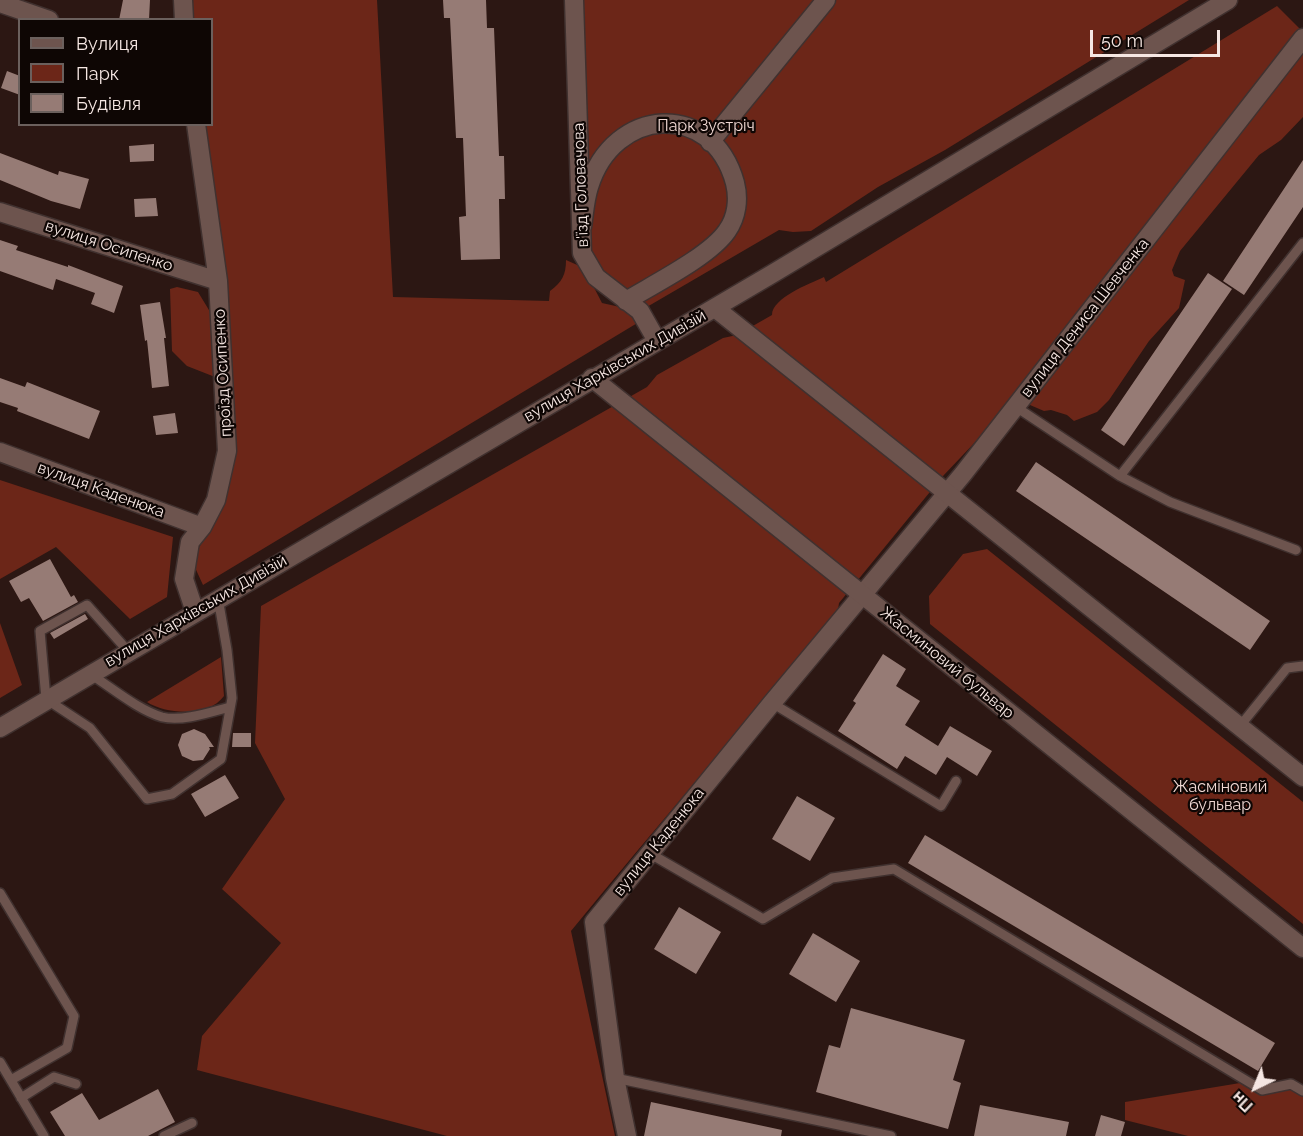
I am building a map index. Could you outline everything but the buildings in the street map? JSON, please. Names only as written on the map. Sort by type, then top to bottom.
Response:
[{"type":"street","points":[[183,0],[184,18]]},
{"type":"street","name":"в'їзд Головачова","points":[[574,0],[582,253],[596,277],[640,311],[657,341]]},
{"type":"street","points":[[710,142],[826,0]]},
{"type":"street","name":"вулиця Харківських Дивізій","points":[[0,728],[592,378],[715,308],[1228,0]]},
{"type":"street","points":[[0,3],[43,18]]},
{"type":"street","name":"вулиця Дениса Шевченка","points":[[863,596],[1016,407],[1303,38]]},
{"type":"street","points":[[582,227],[589,186],[601,161],[622,136],[663,122],[689,128],[701,134],[722,154],[734,180],[738,203],[733,221],[727,231],[711,248],[626,301]]},
{"type":"street","name":"проїзд Осипенко","points":[[195,612],[184,579],[190,542],[202,527],[216,500],[227,451],[218,281],[196,126]]},
{"type":"street","name":"вулиця Осипенко","points":[[0,212],[218,281]]},
{"type":"street","points":[[715,308],[1303,777]]},
{"type":"street","name":"Жасминовий бульвар","points":[[592,378],[1303,948]]},
{"type":"street","name":"вулиця Каденюка","points":[[0,452],[202,527]]},
{"type":"street","name":"вулиця Каденюка","points":[[627,1136],[615,1078],[594,922],[772,703],[863,596]]},
{"type":"lane","points":[[1120,476],[1303,243]]},
{"type":"lane","points":[[1016,407],[1120,476],[1170,502],[1296,550]]},
{"type":"lane","points":[[128,651],[87,605],[40,631],[46,699],[90,728],[147,799],[172,794],[221,759],[232,698],[218,598]]},
{"type":"lane","points":[[1240,726],[1287,668],[1303,666]]},
{"type":"lane","points":[[90,674],[143,708],[163,717],[195,716],[230,706]]},
{"type":"lane","points":[[772,703],[941,806],[956,781]]},
{"type":"lane","points":[[650,853],[763,918],[832,878],[894,869],[1262,1090],[1291,1084],[1303,1091]]},
{"type":"lane","points":[[0,893],[74,1016],[67,1048],[11,1080]]},
{"type":"lane","points":[[0,1062],[45,1136]]},
{"type":"lane","points":[[21,1098],[54,1077],[76,1084]]},
{"type":"lane","points":[[615,1078],[891,1136]]},
{"type":"lane","points":[[164,1136],[192,1123]]},
{"type":"green space","points":[[192,0],[377,0],[393,297],[549,301],[550,291],[564,274],[566,260],[584,268],[602,303],[629,309],[639,322],[203,585],[192,561],[217,513],[227,481],[215,377],[187,366],[172,351],[170,289],[177,287],[198,292],[212,315],[204,126],[213,126],[213,18],[194,18]]},
{"type":"green space","name":"Парк Зустріч","points":[[574,0],[1189,0],[945,150],[878,187],[811,231],[779,230],[640,311],[582,253]]},
{"type":"green space","points":[[1277,6],[1303,32],[1303,117],[1281,140],[1259,155],[1180,251],[1172,270],[1174,276],[1185,280],[1179,308],[1149,341],[1109,400],[1097,412],[1074,421],[1067,415],[1051,410],[1044,411],[1016,399],[943,476],[839,603],[838,610],[571,931],[615,1136],[447,1136],[197,1070],[202,1036],[281,943],[222,889],[285,799],[255,743],[261,606],[647,387],[657,375],[723,338],[737,335],[772,315],[778,303],[792,292],[824,277],[826,282]]},
{"type":"green space","points":[[0,480],[173,537],[167,597],[130,619],[56,547],[0,579]]},
{"type":"green space","name":"Жасміновий бульвар","points":[[987,549],[1303,802],[1303,924],[930,624],[929,596],[963,554]]},
{"type":"green space","points":[[0,623],[22,685],[0,698]]},
{"type":"green space","points":[[221,657],[224,696],[217,703],[198,711],[187,712],[165,710],[147,702]]},
{"type":"green space","points":[[1240,1083],[1259,1094],[1290,1089],[1303,1096],[1303,1136],[1188,1136],[1125,1120],[1125,1102]]}]
